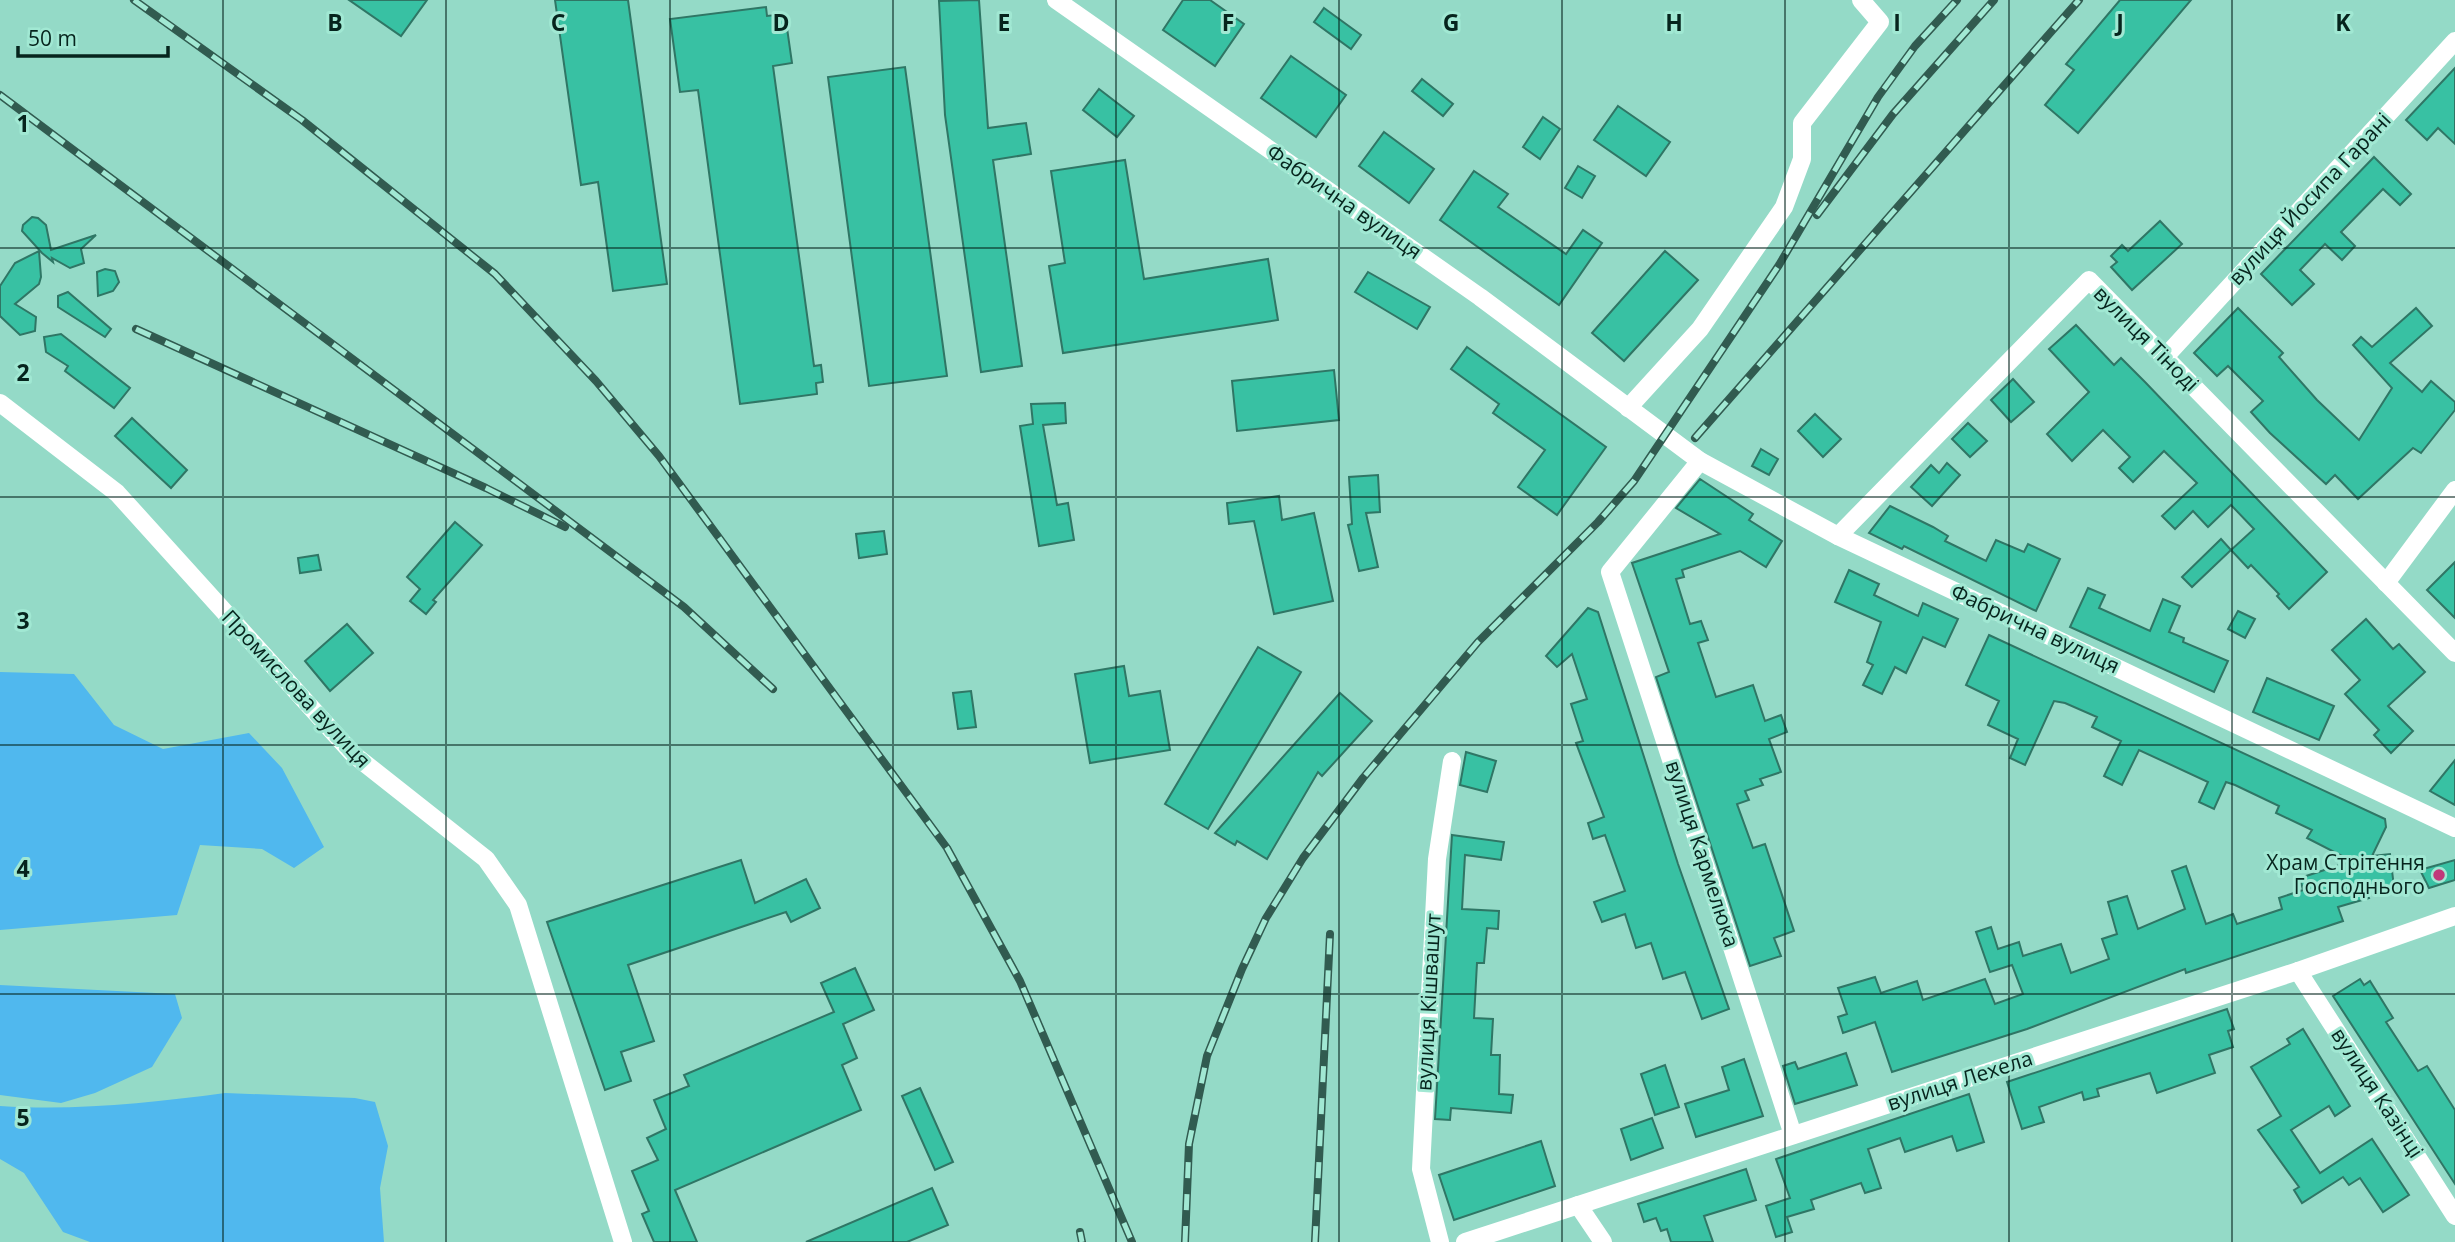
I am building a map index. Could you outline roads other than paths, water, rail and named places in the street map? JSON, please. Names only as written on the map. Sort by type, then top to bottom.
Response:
[{"type":"street","name":"Фабрична вулиця","points":[[1056,0],[1480,297],[1700,461],[1838,536],[2455,828]]},
{"type":"street","points":[[1628,408],[1700,329],[1784,207],[1802,159],[1802,123],[1880,22],[1861,0]]},
{"type":"street","name":"вулиця Йосипа Гарані","points":[[2165,357],[2455,41]]},
{"type":"street","name":"вулиця Тіноді","points":[[1838,536],[2089,280],[2455,653]]},
{"type":"street","name":"Промислова вулиця","points":[[0,404],[117,493],[353,754],[486,859],[518,905],[623,1242]]},
{"type":"street","name":"вулиця Кармелюка","points":[[1700,461],[1610,572],[1793,1135]]},
{"type":"street","points":[[2386,583],[2455,490]]},
{"type":"street","name":"вулиця Кішвашут","points":[[1440,1242],[1420,1169],[1437,859],[1452,761]]},
{"type":"street","name":"вулиця Лехела","points":[[1465,1242],[2298,971],[2455,916]]},
{"type":"street","name":"вулиця Казінці","points":[[2298,971],[2455,1216]]},
{"type":"street","points":[[1578,1205],[1603,1242]]},
{"type":"water","points":[[0,672],[74,674],[114,725],[163,749],[249,733],[282,768],[324,847],[294,868],[262,849],[200,845],[177,915],[0,930]]},
{"type":"water","points":[[0,985],[175,994],[182,1018],[152,1067],[95,1093],[61,1103],[0,1095]]},
{"type":"water","points":[[225,1093],[355,1098],[375,1102],[388,1146],[380,1188],[384,1242],[90,1242],[63,1232],[24,1173],[0,1159],[0,1106],[112,1105]]},
{"type":"railway","points":[[134,0],[302,120],[495,274],[596,381],[659,456],[947,848],[1020,981],[1132,1242]]},
{"type":"railway","points":[[1185,1242],[1189,1144],[1207,1056],[1266,918],[1303,858],[1363,778],[1478,642],[1598,522],[1634,481],[1779,265],[1878,97],[1915,46],[1957,0]]},
{"type":"railway","points":[[1817,215],[1893,114],[1994,0]]},
{"type":"railway","points":[[1695,438],[2079,0]]},
{"type":"railway","points":[[0,95],[684,607],[773,689]]},
{"type":"railway","points":[[136,329],[486,488],[565,527]]},
{"type":"railway","points":[[1315,1242],[1330,934]]},
{"type":"railway","points":[[1080,1232],[1082,1242]]},
{"type":"place","name":"Храм Стрітення Господнього","points":[[2439,875]]}]
